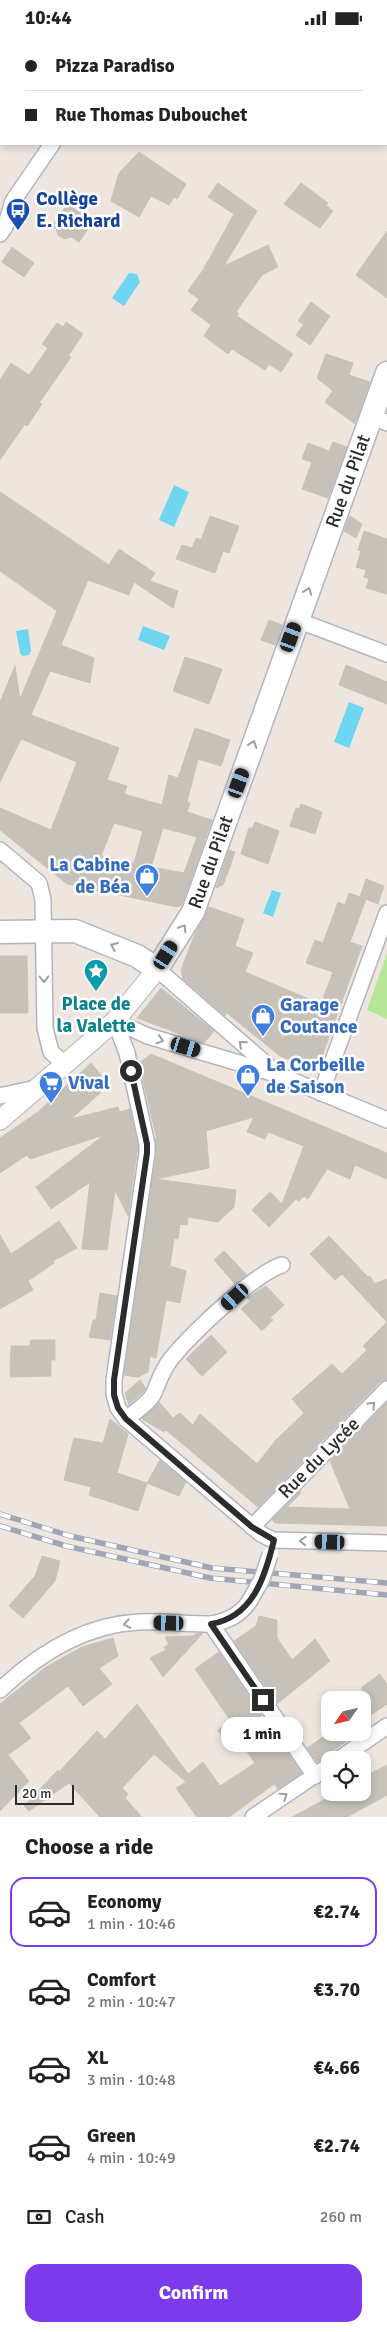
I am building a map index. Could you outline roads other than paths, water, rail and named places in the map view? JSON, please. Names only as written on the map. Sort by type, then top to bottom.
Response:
[{"type":"main road","name":"Rue du Pilat","points":[[157,969],[193,912],[297,620],[380,420],[387,373]]},
{"type":"main road","points":[[0,932],[67,930],[88,936],[137,956],[157,969]]},
{"type":"street","points":[[0,234],[5,227],[13,201],[51,145]]},
{"type":"street","points":[[297,620],[387,654]]},
{"type":"street","points":[[0,850],[39,883],[43,900],[45,1028],[51,1052],[65,1064]]},
{"type":"street","points":[[322,1093],[387,913]]},
{"type":"street","points":[[157,969],[279,1075]]},
{"type":"street","name":"Rue du Pilat","points":[[0,1121],[115,1021],[157,969]]},
{"type":"street","points":[[115,1021],[148,1036],[279,1075],[387,1120]]},
{"type":"street","points":[[115,1021],[127,1053],[147,1144],[114,1380],[114,1395],[118,1408],[126,1419],[252,1527],[274,1540],[387,1543]]},
{"type":"street","points":[[0,1096],[36,1088]]},
{"type":"street","points":[[126,1419],[150,1399],[162,1372],[171,1359],[198,1330],[259,1276],[282,1265]]},
{"type":"street","name":"Rue du Lycée","points":[[252,1527],[387,1389]]},
{"type":"street","points":[[0,1690],[43,1655],[79,1635],[137,1622],[211,1624],[234,1617],[249,1602],[262,1579],[274,1540]]},
{"type":"street","points":[[211,1624],[315,1775]]},
{"type":"street","points":[[351,1751],[387,1725]]},
{"type":"street","points":[[253,1817],[321,1771]]},
{"type":"water","points":[[129,273],[137,274],[140,282],[124,306],[112,298]]},
{"type":"water","points":[[174,485],[189,492],[174,527],[159,520]]},
{"type":"water","points":[[143,626],[170,636],[164,650],[138,640]]},
{"type":"water","points":[[28,629],[31,651],[29,655],[23,656],[20,653],[16,631]]},
{"type":"water","points":[[349,702],[364,708],[349,748],[334,742]]},
{"type":"water","points":[[272,890],[281,893],[273,917],[263,913]]},
{"type":"railway","points":[[0,1514],[70,1536],[212,1568],[387,1583]]},
{"type":"railway","points":[[0,1526],[66,1546],[210,1578],[387,1595]]},
{"type":"place","name":"Collège E. Richard","points":[[18,231]]},
{"type":"place","name":"La Cabine de Béa","points":[[147,897]]},
{"type":"place","name":"Place de la Valette","points":[[96,992]]},
{"type":"place","name":"Garage Coutance","points":[[263,1037]]},
{"type":"place","name":"La Corbeille de Saison","points":[[248,1097]]},
{"type":"place","name":"Vival","points":[[51,1104]]}]
